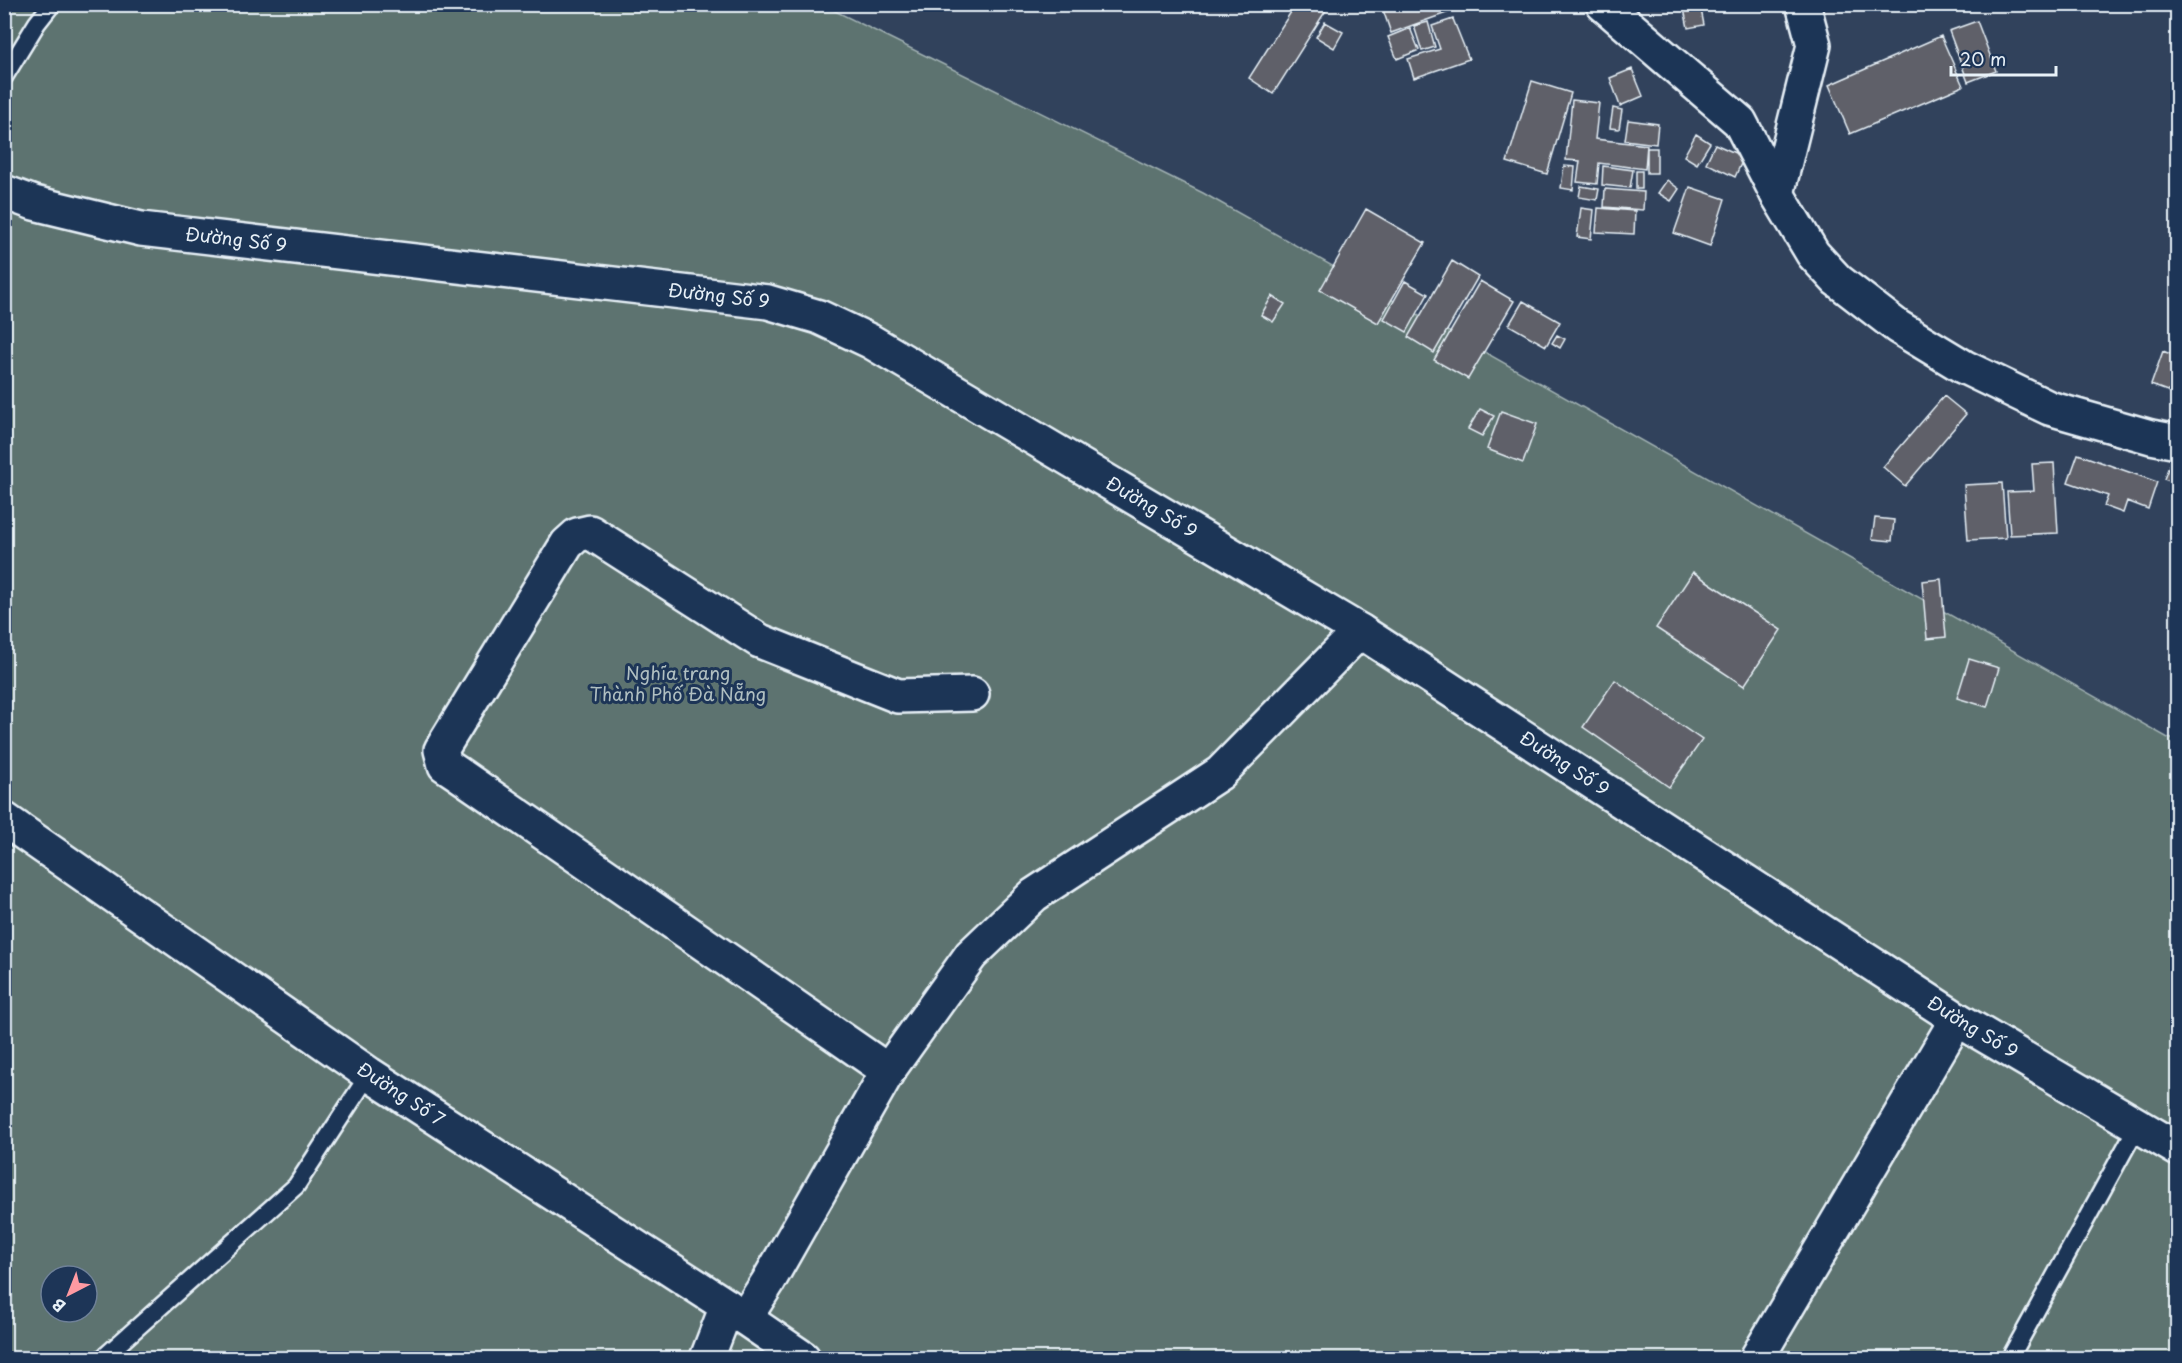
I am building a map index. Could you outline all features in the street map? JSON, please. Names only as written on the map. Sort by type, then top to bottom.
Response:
[{"type":"street","points":[[1604,4],[1740,122],[1777,194],[1813,254],[1837,280],[1898,327],[1964,367],[2049,408],[2151,437],[2178,442]]},
{"type":"street","points":[[1777,194],[1814,45],[1803,4]]},
{"type":"street","name":"Đường Số 9","points":[[4,192],[34,203],[141,229],[768,302],[819,317],[870,341],[1360,631],[1958,1019],[2178,1149]]},
{"type":"street","points":[[888,1071],[445,765],[441,750],[567,544],[577,535],[590,532],[760,641],[898,696],[972,694]]},
{"type":"street","points":[[707,1359],[736,1312],[768,1282],[888,1071],[971,955],[1034,895],[1220,773],[1360,631]]},
{"type":"street","name":"Đường Số 7","points":[[4,819],[369,1074],[736,1312],[804,1359]]},
{"type":"street","points":[[1757,1359],[1958,1019]]},
{"type":"lane","points":[[4,77],[37,23],[52,4]]},
{"type":"lane","points":[[103,1359],[296,1186],[369,1074]]},
{"type":"lane","points":[[2010,1359],[2138,1125]]},
{"type":"green space","name":"Nghĩa trang Thành Phố Đà Nẵng","points":[[5,5],[823,5],[1203,193],[2168,738],[2177,738],[2177,1358],[5,1358]]},
{"type":"building","points":[[1296,4],[1330,4],[1273,94],[1249,78]]},
{"type":"building","points":[[1381,4],[1450,4],[1452,11],[1391,33]]},
{"type":"building","points":[[1683,4],[1700,4],[1704,25],[1688,28]]},
{"type":"building","points":[[1863,4],[1888,4],[1866,12]]},
{"type":"building","points":[[1453,19],[1469,59],[1414,78],[1408,59],[1440,49],[1432,26]]},
{"type":"building","points":[[1977,21],[1996,71],[1968,82],[1949,31]]},
{"type":"building","points":[[1325,22],[1343,32],[1334,48],[1316,37]]},
{"type":"building","points":[[1428,22],[1435,47],[1422,51],[1414,26]]},
{"type":"building","points":[[1410,28],[1419,50],[1397,59],[1388,37]]},
{"type":"building","points":[[1941,36],[1963,86],[1850,134],[1829,85]]},
{"type":"building","points":[[1632,69],[1643,96],[1620,106],[1610,78]]},
{"type":"building","points":[[1532,81],[1571,93],[1547,174],[1507,162]]},
{"type":"building","points":[[1572,100],[1599,103],[1595,139],[1647,145],[1645,169],[1599,163],[1597,184],[1577,182],[1580,161],[1566,160]]},
{"type":"building","points":[[1613,108],[1622,110],[1619,129],[1610,128]]},
{"type":"building","points":[[1628,120],[1658,124],[1656,144],[1625,140]]},
{"type":"building","points":[[1696,134],[1710,143],[1697,164],[1684,156]]},
{"type":"building","points":[[1715,144],[1744,157],[1735,177],[1706,163]]},
{"type":"building","points":[[1647,148],[1657,148],[1657,173],[1647,173]]},
{"type":"building","points":[[1564,166],[1575,167],[1573,190],[1561,188]]},
{"type":"building","points":[[1603,166],[1633,170],[1630,188],[1602,185]]},
{"type":"building","points":[[1636,171],[1642,171],[1642,189],[1636,189]]},
{"type":"building","points":[[1667,180],[1679,189],[1671,201],[1658,193]]},
{"type":"building","points":[[1581,186],[1599,189],[1597,200],[1579,197]]},
{"type":"building","points":[[1690,187],[1725,199],[1710,246],[1674,233]]},
{"type":"building","points":[[1605,189],[1644,192],[1643,210],[1604,207]]},
{"type":"building","points":[[1581,208],[1594,210],[1591,239],[1577,237]]},
{"type":"building","points":[[1598,208],[1635,211],[1634,234],[1596,232]]},
{"type":"building","points":[[1366,209],[1425,243],[1378,323],[1320,290]]},
{"type":"building","points":[[1452,261],[1478,277],[1434,353],[1408,337]]},
{"type":"building","points":[[1405,281],[1428,294],[1407,332],[1384,319]]},
{"type":"building","points":[[1480,281],[1514,301],[1468,379],[1434,360]]},
{"type":"building","points":[[1272,296],[1285,304],[1273,322],[1261,315]]},
{"type":"building","points":[[1523,301],[1560,322],[1546,346],[1509,325]]},
{"type":"building","points":[[1557,335],[1565,339],[1560,348],[1552,343]]},
{"type":"building","points":[[2163,351],[2178,357],[2178,395],[2151,385]]},
{"type":"building","points":[[1944,396],[1966,414],[1905,486],[1883,467]]},
{"type":"building","points":[[1480,409],[1494,416],[1482,436],[1468,429]]},
{"type":"building","points":[[1501,411],[1537,424],[1523,463],[1487,449]]},
{"type":"building","points":[[2176,448],[2178,448],[2178,484],[2164,479]]},
{"type":"building","points":[[2078,454],[2157,482],[2148,509],[2127,501],[2123,513],[2104,506],[2108,496],[2068,482]]},
{"type":"building","points":[[2054,463],[2058,533],[2010,535],[2007,492],[2034,491],[2032,464]]},
{"type":"building","points":[[2002,483],[2006,538],[1968,540],[1964,485]]},
{"type":"building","points":[[1875,518],[1894,520],[1892,541],[1872,539]]},
{"type":"building","points":[[1693,572],[1781,630],[1744,686],[1656,628]]},
{"type":"building","points":[[1941,579],[1946,637],[1927,639],[1922,581]]},
{"type":"building","points":[[1969,659],[1999,668],[1987,707],[1957,698]]},
{"type":"building","points":[[1615,680],[1702,740],[1669,787],[1583,727]]}]
